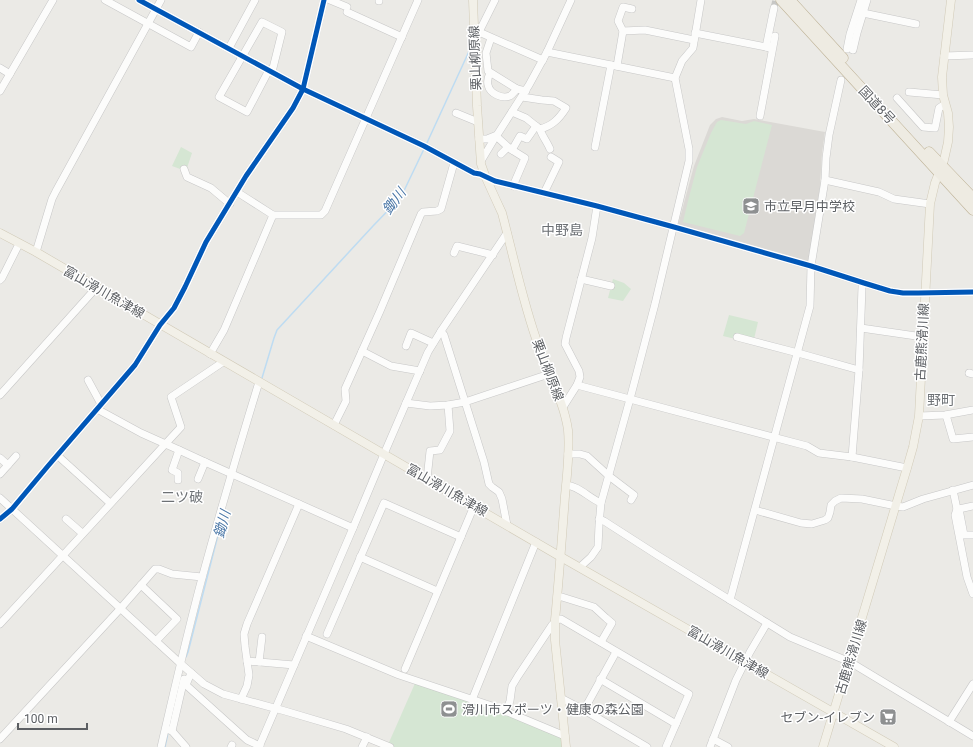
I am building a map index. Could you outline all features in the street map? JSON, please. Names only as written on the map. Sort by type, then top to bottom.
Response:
[{"type":"highway","name":"国道8号","points":[[781,0],[941,169],[973,198]]},
{"type":"highway","name":"国道8号","points":[[790,0],[918,140],[973,210]]},
{"type":"main road","name":"栗山柳原線","points":[[473,0],[476,33],[478,122],[482,170],[496,200],[507,233],[529,319],[539,349],[563,407],[568,430],[566,485],[554,640],[566,747]]},
{"type":"main road","name":"古鹿熊滑川線","points":[[823,747],[896,506],[913,447],[919,416],[924,294],[930,204],[948,142],[948,113],[944,99],[942,77],[951,0]]},
{"type":"main road","name":"富山滑川魚津線","points":[[0,233],[36,252],[223,362],[894,747]]},
{"type":"street","points":[[0,91],[53,0]]},
{"type":"street","points":[[105,0],[191,47],[199,32]]},
{"type":"street","points":[[139,0],[303,89],[424,146],[454,163],[486,178],[674,227],[811,266],[890,291],[924,294],[973,292]]},
{"type":"street","points":[[36,252],[52,199],[161,0]]},
{"type":"street","points":[[229,48],[255,0]]},
{"type":"street","points":[[0,519],[12,509],[135,365],[160,325],[174,308],[206,242],[246,176],[293,108],[303,89],[324,0]]},
{"type":"street","points":[[330,0],[402,37]]},
{"type":"street","points":[[237,192],[273,215],[320,215],[325,211],[367,119],[418,0]]},
{"type":"street","points":[[496,0],[476,33],[543,60]]},
{"type":"street","points":[[481,161],[524,94],[547,52],[571,0]]},
{"type":"street","points":[[580,567],[591,557],[598,547],[601,503],[630,399],[674,227],[689,161],[689,149],[675,78],[682,61],[692,48],[701,0]]},
{"type":"street","points":[[846,29],[856,0]]},
{"type":"street","points":[[861,0],[850,34],[850,50],[867,0]]},
{"type":"street","points":[[595,147],[623,31],[618,21],[623,7],[632,9]]},
{"type":"street","points":[[760,116],[774,8]]},
{"type":"street","points":[[863,13],[916,24]]},
{"type":"street","points":[[262,22],[282,32],[271,71],[247,112],[219,97],[262,22]]},
{"type":"street","points":[[623,31],[645,30],[695,36],[769,48]]},
{"type":"street","points":[[769,48],[775,36]]},
{"type":"street","points":[[490,38],[486,53],[488,72],[524,94],[542,100],[554,101],[566,108],[560,117],[552,124],[546,127],[538,128],[527,139],[520,136],[510,148],[501,154]]},
{"type":"street","points":[[547,52],[675,78]]},
{"type":"street","points":[[944,56],[973,55]]},
{"type":"street","points":[[0,68],[10,74]]},
{"type":"street","points":[[490,73],[488,85],[493,93],[504,97],[513,94],[517,89]]},
{"type":"street","points":[[730,600],[810,306],[811,266],[825,180],[829,135],[841,80]]},
{"type":"street","points":[[896,98],[923,127],[935,128],[939,108],[944,99],[910,92]]},
{"type":"street","points":[[512,112],[526,118],[538,128],[550,148]]},
{"type":"street","points":[[456,113],[478,122]]},
{"type":"street","points":[[479,139],[487,139],[496,136]]},
{"type":"street","points":[[496,136],[525,158],[512,186]]},
{"type":"street","points":[[544,193],[559,162],[551,157]]},
{"type":"street","points":[[334,425],[346,401],[345,389],[421,214],[423,212],[437,211],[441,209],[454,163]]},
{"type":"street","points":[[184,169],[188,177],[211,188],[230,204]]},
{"type":"street","points":[[825,180],[879,192],[894,199],[930,204]]},
{"type":"street","points":[[563,407],[577,385],[580,377],[580,371],[566,344],[566,338],[592,238],[597,206]]},
{"type":"street","points":[[210,354],[224,330],[273,215]]},
{"type":"street","points":[[186,669],[186,685],[246,740],[259,746],[428,352],[507,233]]},
{"type":"street","points":[[0,280],[19,244]]},
{"type":"street","points":[[454,253],[457,246],[493,255]]},
{"type":"street","points":[[581,279],[611,286]]},
{"type":"street","points":[[852,457],[859,370],[862,287],[864,284]]},
{"type":"street","points":[[0,395],[96,288]]},
{"type":"street","points":[[860,328],[922,337]]},
{"type":"street","points":[[441,331],[444,335],[484,462],[489,484],[500,492],[508,525]]},
{"type":"street","points":[[406,346],[411,333],[433,343]]},
{"type":"street","points":[[737,337],[859,370]]},
{"type":"street","points":[[362,351],[391,366],[420,371]]},
{"type":"street","points":[[0,624],[181,427],[171,397],[223,362]]},
{"type":"street","points":[[406,403],[430,406],[465,402],[549,374]]},
{"type":"street","points":[[88,380],[99,407],[141,433],[353,528]]},
{"type":"street","points":[[162,747],[169,730],[186,669],[202,577],[259,382]]},
{"type":"street","points":[[577,385],[775,437],[807,446],[819,453],[852,457],[907,468]]},
{"type":"street","points":[[427,479],[430,451],[440,450],[450,431],[448,405]]},
{"type":"street","points":[[919,416],[946,415],[973,410]]},
{"type":"street","points":[[946,415],[953,439],[973,437]]},
{"type":"street","points":[[178,480],[178,473],[172,470],[179,450]]},
{"type":"street","points":[[568,454],[580,454],[587,456],[609,476],[634,495],[631,500]]},
{"type":"street","points":[[57,455],[110,503]]},
{"type":"street","points":[[0,474],[16,456]]},
{"type":"street","points":[[0,458],[8,465]]},
{"type":"street","points":[[198,479],[205,462]]},
{"type":"street","points":[[566,485],[572,485],[601,503]]},
{"type":"street","points":[[755,510],[812,524],[828,518],[831,505],[841,498],[862,499],[903,507],[923,499],[973,485]]},
{"type":"street","points":[[953,490],[964,535],[973,535]]},
{"type":"street","points":[[0,498],[156,642],[204,684],[223,694],[346,729],[390,747]]},
{"type":"street","points":[[328,634],[384,503],[460,537]]},
{"type":"street","points":[[241,699],[247,686],[249,675],[244,634],[299,504]]},
{"type":"street","points":[[405,669],[474,506]]},
{"type":"street","points":[[958,509],[973,506]]},
{"type":"street","points":[[958,509],[955,515],[967,577],[973,594]]},
{"type":"street","points":[[66,519],[82,533]]},
{"type":"street","points":[[599,519],[790,638],[850,662],[973,736]]},
{"type":"street","points":[[472,700],[536,542]]},
{"type":"street","points":[[360,557],[437,591]]},
{"type":"street","points":[[0,739],[155,569],[172,574],[202,577]]},
{"type":"street","points":[[141,585],[177,618],[156,642]]},
{"type":"street","points":[[557,597],[594,607],[612,622],[601,642]]},
{"type":"street","points":[[506,712],[510,701],[512,686],[552,625],[555,621],[561,619],[689,694],[666,747]]},
{"type":"street","points":[[710,747],[736,680],[767,623]]},
{"type":"street","points":[[306,636],[399,675],[506,712],[565,736]]},
{"type":"street","points":[[259,662],[262,637]]},
{"type":"street","points":[[584,710],[616,652]]},
{"type":"street","points":[[247,661],[294,665]]},
{"type":"street","points":[[600,679],[676,724]]},
{"type":"street","points":[[949,722],[971,693],[973,684]]},
{"type":"street","points":[[561,698],[647,747]]},
{"type":"street","points":[[169,730],[186,747]]},
{"type":"street","points":[[362,747],[367,737]]},
{"type":"street","points":[[713,739],[728,747]]},
{"type":"shaded area","name":"市立早月中学校","points":[[722,117],[742,121],[754,119],[825,132],[820,186],[810,260],[805,262],[678,225],[694,166],[710,125],[716,119]]},
{"type":"green space","points":[[721,120],[746,124],[754,121],[772,125],[744,233],[740,236],[683,222],[697,167],[711,133],[717,122]]},
{"type":"green space","points":[[181,147],[192,153],[187,168],[183,170],[172,166]]},
{"type":"green space","points":[[613,279],[624,283],[631,289],[623,301],[608,298]]},
{"type":"green space","points":[[729,315],[758,322],[752,343],[723,336]]},
{"type":"green space","name":"滑川市スポーツ・健康の森公園","points":[[416,681],[565,736],[566,747],[387,747]]},
{"type":"waterway","name":"鋤川","points":[[426,145],[471,47]]},
{"type":"waterway","name":"鋤川","points":[[262,378],[277,330],[401,197],[424,149]]},
{"type":"waterway","name":"鋤川","points":[[186,657],[218,535]]},
{"type":"waterway","name":"鋤川","points":[[165,747],[168,733]]},
{"type":"tunnel","points":[[774,8],[776,0]]},
{"type":"cycle path","points":[[139,0],[303,89],[424,146],[474,173],[480,174],[495,181],[674,227],[811,266],[890,291],[903,293],[973,292]]},
{"type":"cycle path","points":[[0,519],[12,509],[135,365],[160,325],[174,308],[206,242],[246,176],[293,108],[303,89],[324,0]]},
{"type":"place","name":"市立早月中学校","points":[[751,206]]},
{"type":"place","name":"滑川市スポーツ・健康の森公園","points":[[449,709]]},
{"type":"place","name":"セブン-イレブン","points":[[888,717]]},
{"type":"district","name":"中野島","points":[[562,230]]},
{"type":"district","name":"野町","points":[[941,400]]},
{"type":"district","name":"二ツ破","points":[[182,497]]}]
